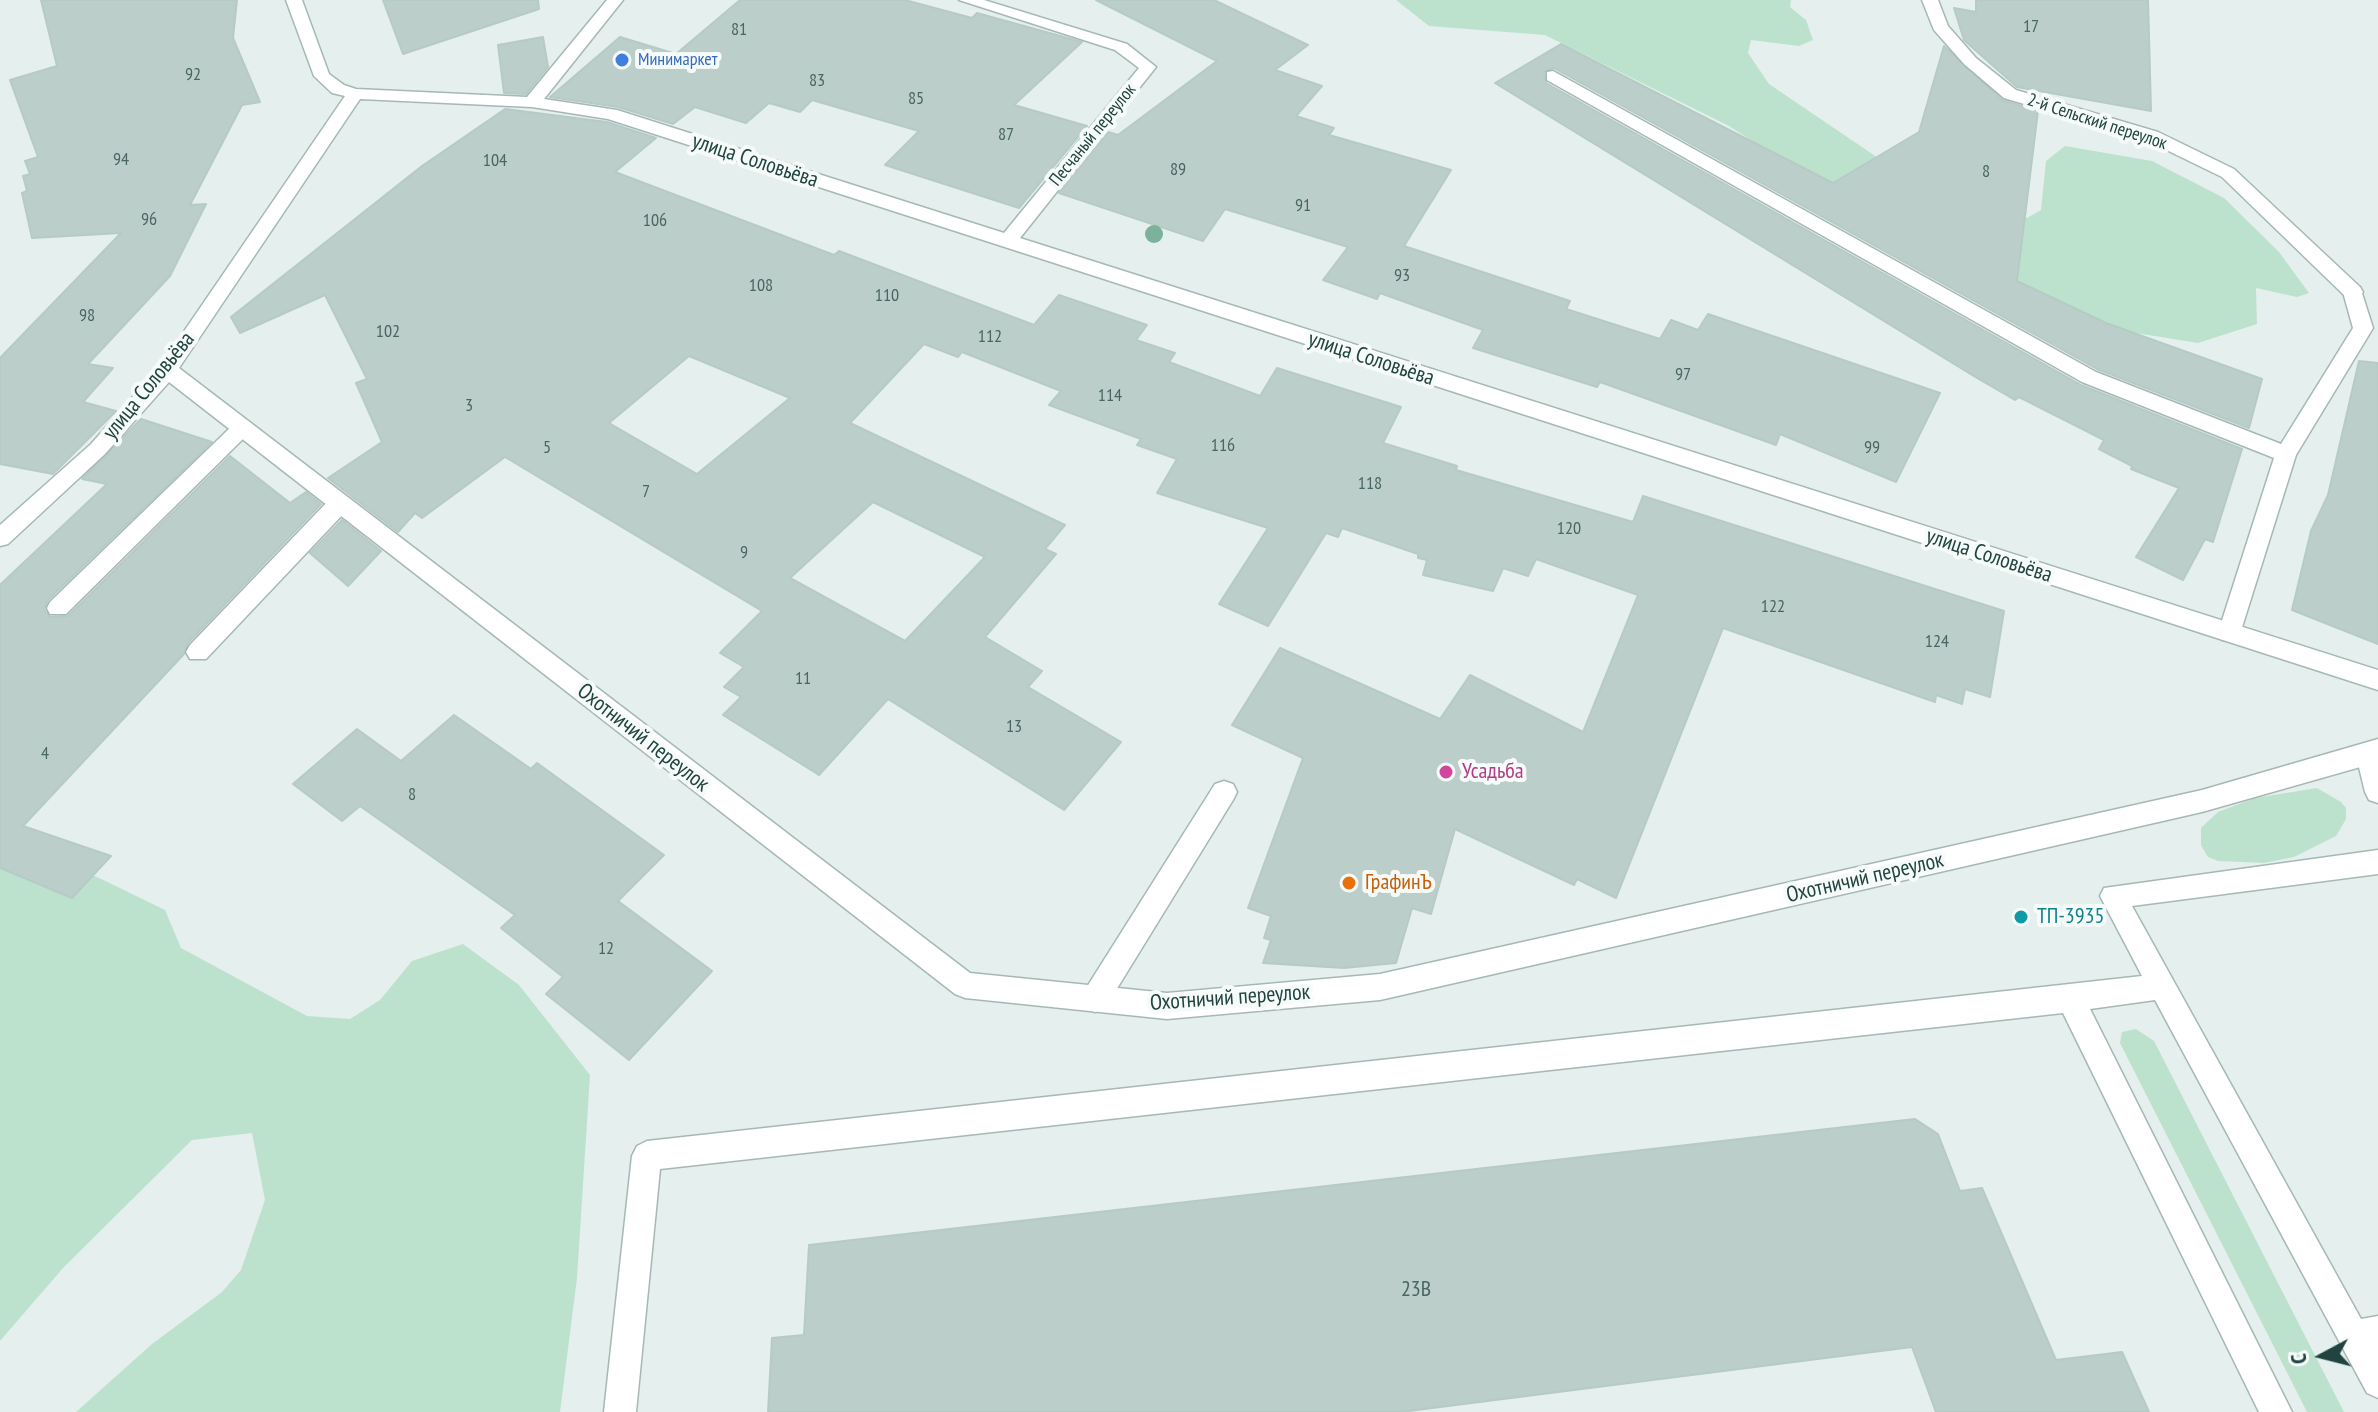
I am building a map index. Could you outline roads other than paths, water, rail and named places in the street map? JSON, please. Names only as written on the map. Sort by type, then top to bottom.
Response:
[{"type":"street","name":"улица Соловьёва","points":[[294,0],[322,76],[338,89],[355,94],[532,102],[611,114],[2378,680]]},
{"type":"street","points":[[532,102],[615,0]]},
{"type":"street","name":"Песчаный переулок","points":[[967,0],[1121,47],[1148,67],[1006,243]]},
{"type":"street","name":"2-й Сельский переулок","points":[[1930,0],[1940,27],[1970,61],[2010,94],[2152,136],[2228,173],[2353,292],[2363,328],[2286,454]]},
{"type":"street","points":[[1553,76],[2089,377],[2286,454],[2230,633]]},
{"type":"street","name":"улица Соловьёва","points":[[0,538],[98,449],[168,370],[355,94]]},
{"type":"street","name":"Охотничий переулок","points":[[168,370],[965,985],[1167,1006],[1380,987],[2202,801],[2373,752]]},
{"type":"street","points":[[58,608],[241,429]]},
{"type":"street","points":[[198,652],[339,504]]},
{"type":"street","points":[[2373,752],[2378,792]]},
{"type":"street","points":[[1095,999],[1224,792]]},
{"type":"street","points":[[2378,862],[2113,896],[2162,986],[2366,1334],[2378,1382]]},
{"type":"street","points":[[620,1412],[647,1156],[2070,999],[2162,986]]},
{"type":"street","points":[[2070,999],[2276,1412]]},
{"type":"place","name":"Минимаркет","points":[[622,60]]},
{"type":"place","name":"Усадьба","points":[[1446,772]]},
{"type":"place","name":"ГрафинЪ","points":[[1349,883]]},
{"type":"place","name":"ТП-3935","points":[[2021,917]]}]
